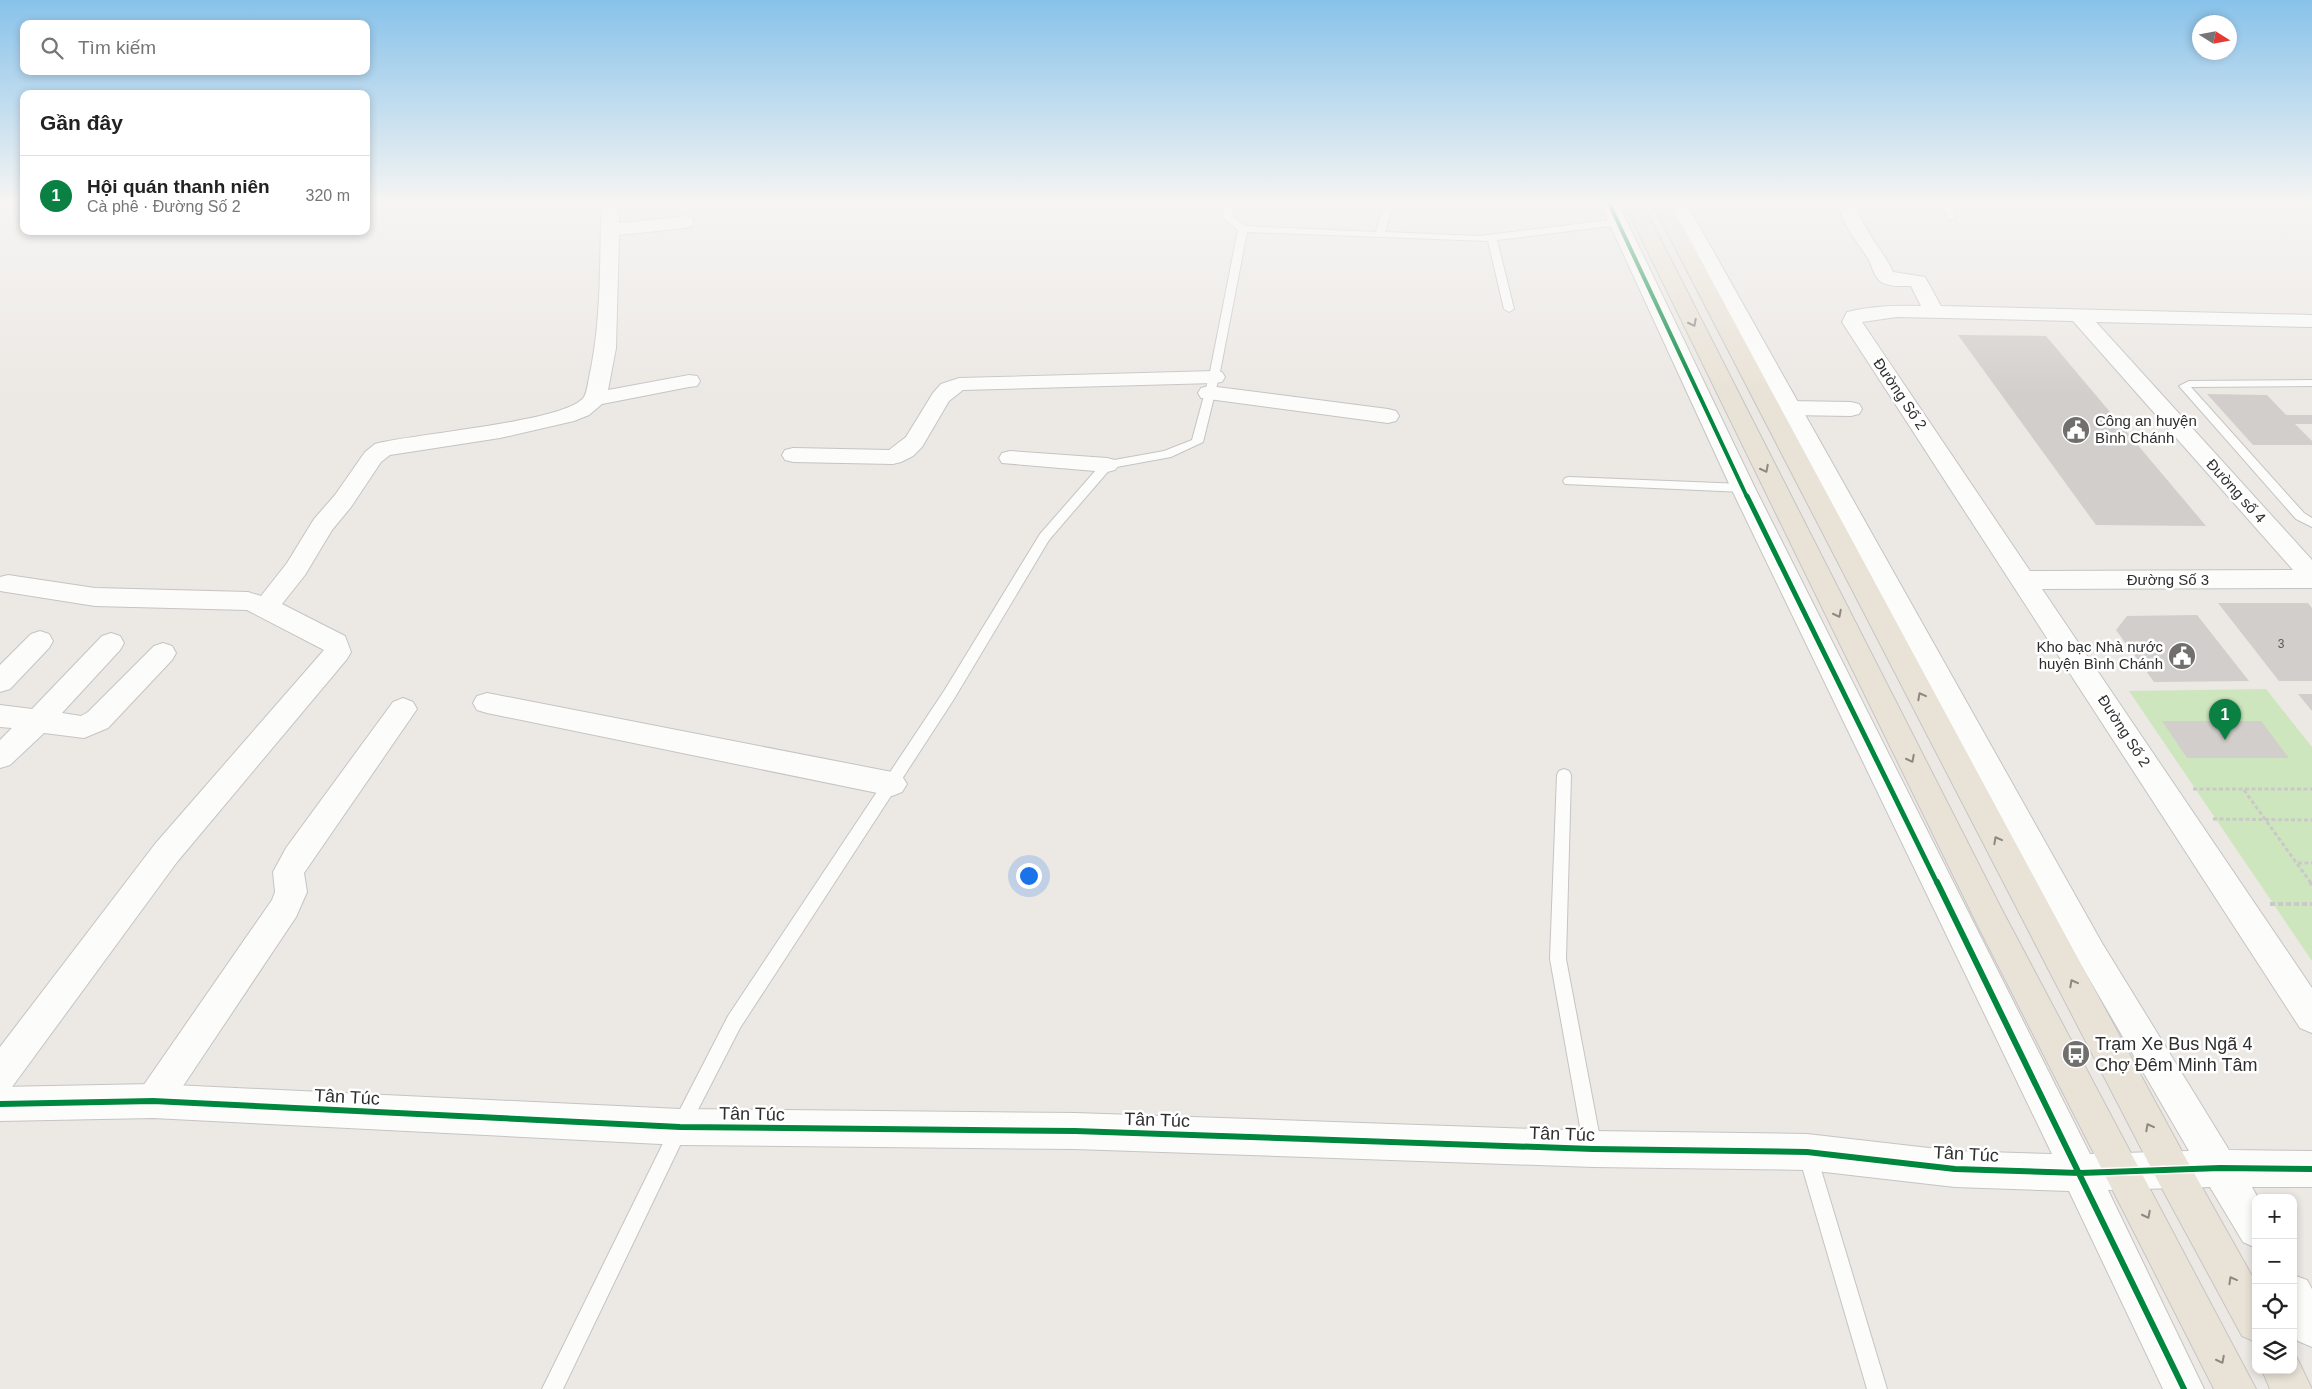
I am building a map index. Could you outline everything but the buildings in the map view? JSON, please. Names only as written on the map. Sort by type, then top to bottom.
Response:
[{"type":"highway","points":[[1649,266],[2125,1172],[2236,1389]]},
{"type":"highway","points":[[1694,266],[2172,1170],[2252,1315]]},
{"type":"highway","points":[[2284,1374],[2292,1389]]},
{"type":"street","points":[[595,399],[606,348],[609,266]]},
{"type":"street","points":[[1645,266],[1743,488],[2080,1173],[2184,1389]]},
{"type":"street","points":[[1711,266],[2091,953],[2252,1222]]},
{"type":"street","points":[[1882,266],[1886,275],[1891,278],[1918,281],[1934,312],[2312,322]]},
{"type":"street","name":"Đường Số 2","points":[[1934,312],[1897,311],[1864,313],[1854,316],[1852,322],[2312,1017]]},
{"type":"street","name":"Đường số 4","points":[[2080,316],[2312,578]]},
{"type":"street","points":[[266,607],[296,569],[323,525],[380,450],[387,447],[500,431],[566,416],[581,410],[595,399],[689,381]]},
{"type":"street","points":[[793,455],[886,457],[899,455],[914,444],[943,395],[952,386],[959,384],[1212,385],[1388,416]]},
{"type":"street","points":[[1789,408],[1851,408]]},
{"type":"street","points":[[1010,458],[1107,465]]},
{"type":"street","name":"Đường Số 3","points":[[2024,580],[2312,578]]},
{"type":"street","points":[[0,1074],[166,853],[338,652],[336,643],[266,607],[248,600],[95,597],[8,584]]},
{"type":"street","points":[[0,682],[40,641]]},
{"type":"street","points":[[0,757],[37,722],[111,644]]},
{"type":"street","points":[[0,716],[84,727],[90,725],[98,720],[163,653]]},
{"type":"street","points":[[487,703],[892,784]]},
{"type":"street","points":[[153,1101],[285,906],[291,892],[288,872],[297,857],[403,709]]},
{"type":"street","name":"Tân Túc","points":[[0,1104],[153,1101],[680,1127],[1075,1131],[1593,1149],[1806,1152],[1956,1169],[2080,1173],[2220,1168],[2312,1169]]},
{"type":"street","points":[[2297,1301],[2312,1327]]},
{"type":"lane","points":[[552,1389],[680,1127],[734,1022],[949,695],[1044,537],[1107,465],[1167,454],[1196,442],[1212,385],[1236,266]]},
{"type":"lane","points":[[1499,266],[1509,309]]},
{"type":"lane","points":[[2312,383],[2189,384],[2184,386],[2188,393],[2300,516],[2312,523]]},
{"type":"lane","points":[[1569,481],[1743,488]]},
{"type":"lane","points":[[1564,776],[1558,959],[1593,1149]]},
{"type":"lane","points":[[1806,1152],[1877,1389]]},
{"type":"path","points":[[2162,789],[2312,789]]},
{"type":"path","points":[[2244,789],[2312,885]]},
{"type":"path","points":[[2181,818],[2312,820]]},
{"type":"path","points":[[2297,863],[2312,864]]},
{"type":"path","points":[[2238,904],[2312,904]]},
{"type":"green space","points":[[2266,689],[2312,747],[2312,961],[2129,691]]},
{"type":"cycle path","points":[[1638,266],[1743,488],[2080,1173],[2184,1389]]},
{"type":"cycle path","points":[[0,1104],[153,1101],[680,1127],[1075,1131],[1593,1149],[1807,1152],[1955,1169],[2080,1173],[2220,1168],[2312,1169]]},
{"type":"place","name":"Công an huyện Bình Chánh","points":[[2076,430]]},
{"type":"place","name":"Kho bạc Nhà nước huyện Bình Chánh","points":[[2182,656]]},
{"type":"place","name":"Hội quán thanh niên","points":[[2225,740]]},
{"type":"place","name":"Trạm Xe Bus Ngã 4 Chợ Đêm Minh Tâm","points":[[2076,1054]]}]
